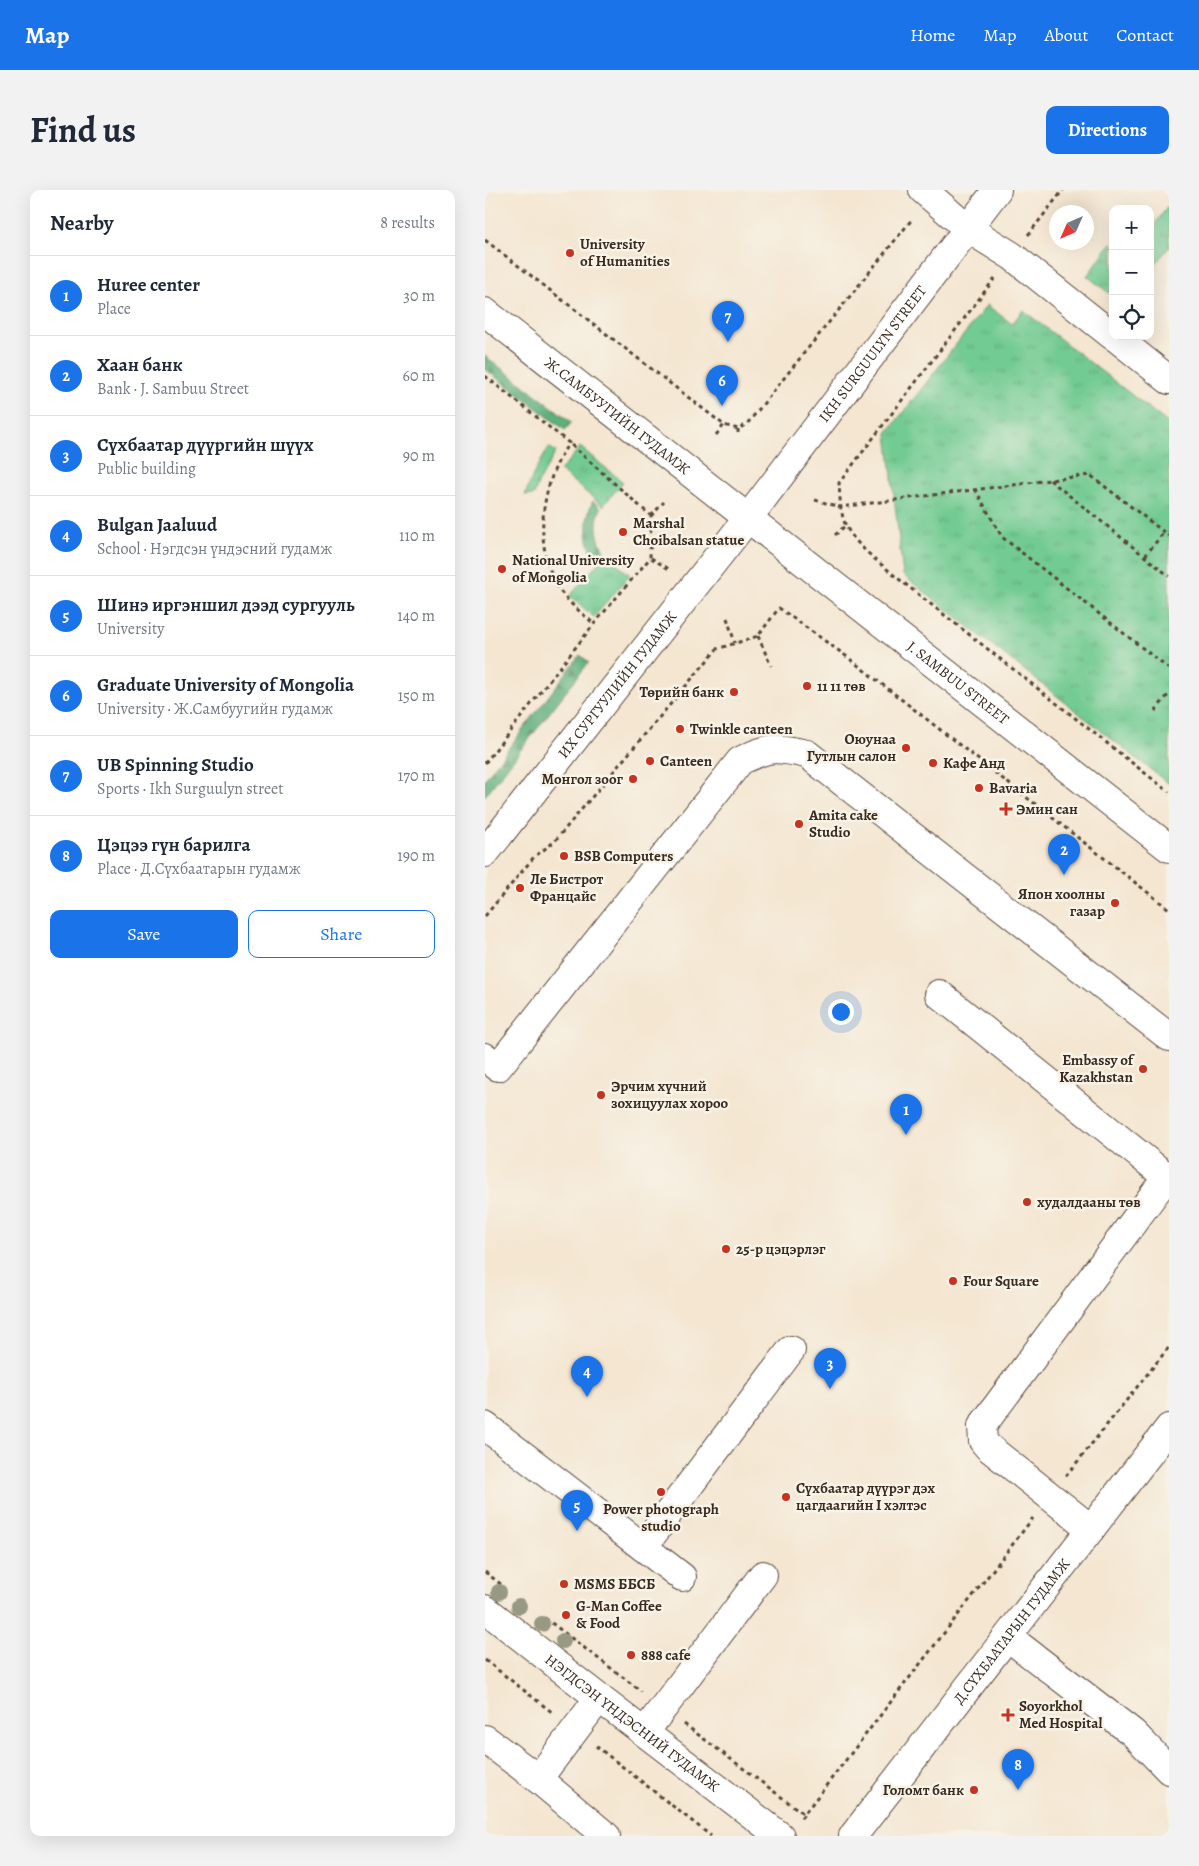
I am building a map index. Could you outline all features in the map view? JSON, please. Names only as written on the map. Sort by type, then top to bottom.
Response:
[{"type":"street","name":"IKH SURGUULYN STREET","points":[[748,518],[997,190]]},
{"type":"street","points":[[927,193],[967,228],[1012,256],[1109,333]]},
{"type":"street","name":"Ж.САМБУУГИЙН ГУДАМЖ","points":[[485,312],[748,518]]},
{"type":"street","points":[[1118,340],[1169,380]]},
{"type":"street","name":"J. SAMBUU STREET","points":[[748,518],[1169,848]]},
{"type":"street","name":"ИХ СУРГУУЛИЙН ГУДАМЖ","points":[[485,853],[748,518]]},
{"type":"street","points":[[489,1069],[740,760],[759,751],[782,748],[807,754],[1169,1037]]},
{"type":"street","points":[[939,994],[1168,1175],[982,1426],[983,1441],[988,1447],[1091,1529]]},
{"type":"street","points":[[643,1547],[791,1350]]},
{"type":"street","points":[[485,1426],[682,1576]]},
{"type":"street","name":"Д.СҮХБААТАРЫН ГУДАМЖ","points":[[853,1836],[1169,1428]]},
{"type":"street","points":[[645,1732],[763,1575]]},
{"type":"street","name":"НЭГДСЭН ҮНДЭСНИЙ ГУДАМЖ","points":[[486,1613],[645,1732],[789,1829]]},
{"type":"street","points":[[1008,1637],[1133,1732],[1169,1770]]},
{"type":"street","points":[[538,1779],[599,1698]]},
{"type":"street","points":[[485,1739],[538,1779],[606,1836]]},
{"type":"path","points":[[1063,190],[839,483],[841,506],[846,525],[868,553],[1169,792]]},
{"type":"path","points":[[485,240],[724,425],[738,429],[747,424],[927,193]]},
{"type":"path","points":[[485,376],[569,443],[651,516]]},
{"type":"path","points":[[716,435],[724,425]]},
{"type":"path","points":[[738,429],[738,437]]},
{"type":"path","points":[[569,443],[553,470],[547,491],[543,530],[546,554],[552,576],[559,589],[568,601],[594,624]]},
{"type":"path","points":[[815,500],[841,506],[1090,475],[1169,536]]},
{"type":"path","points":[[1050,480],[1169,576]]},
{"type":"path","points":[[975,490],[1002,537],[1169,669]]},
{"type":"path","points":[[485,764],[594,624],[651,558],[651,516],[663,502]]},
{"type":"path","points":[[835,535],[846,525]]},
{"type":"path","points":[[1145,556],[1164,532]]},
{"type":"path","points":[[651,558],[669,569]]},
{"type":"path","points":[[727,618],[735,643]]},
{"type":"path","points":[[757,636],[771,666]]},
{"type":"path","points":[[1155,711],[1169,694]]},
{"type":"path","points":[[1064,827],[1169,909]]},
{"type":"path","points":[[789,1829],[1169,1347]]},
{"type":"green space","points":[[1169,205],[1169,247],[1154,266],[1154,250],[1154,225]]},
{"type":"green space","points":[[1109,246],[1109,293],[1087,276]]},
{"type":"green space","points":[[987,305],[1012,324],[1023,310],[1169,424],[1169,784],[903,575],[887,433]]},
{"type":"green space","points":[[485,356],[572,422],[565,430],[485,369]]},
{"type":"green space","points":[[549,447],[556,452],[539,481],[534,495],[525,495],[533,475]]},
{"type":"green space","points":[[580,447],[623,482],[603,506],[560,471]]},
{"type":"green space","points":[[593,501],[601,508],[597,531],[605,553],[597,562],[590,547],[587,532],[588,516]]},
{"type":"green space","points":[[606,554],[630,575],[594,617],[570,596]]},
{"type":"green space","points":[[580,655],[589,662],[485,796],[485,779]]},
{"type":"place","name":"University of Humanities","points":[[570,253]]},
{"type":"place","name":"UB Spinning Studio","points":[[728,342]]},
{"type":"place","name":"Graduate University of Mongolia","points":[[722,406]]},
{"type":"place","name":"Marshal Choibalsan statue","points":[[623,532]]},
{"type":"place","name":"National University of Mongolia","points":[[502,569]]},
{"type":"place","name":"11 11 төв","points":[[807,686]]},
{"type":"place","name":"Төрийн банк","points":[[734,692]]},
{"type":"place","name":"Twinkle canteen","points":[[680,729]]},
{"type":"place","name":"Оюунаа Гутлын салон","points":[[906,748]]},
{"type":"place","name":"Canteen","points":[[650,761]]},
{"type":"place","name":"Кафе Анд","points":[[933,763]]},
{"type":"place","name":"Монгол зоог","points":[[633,779]]},
{"type":"place","name":"Bavaria","points":[[979,788]]},
{"type":"place","name":"Эмин сан","points":[[1006,809]]},
{"type":"place","name":"Amita cake Studio","points":[[799,824]]},
{"type":"place","name":"BSB Computers","points":[[564,856]]},
{"type":"place","name":"Хаан банк","points":[[1064,875]]},
{"type":"place","name":"Ле Бистрот Францайс","points":[[520,888]]},
{"type":"place","name":"Япон хоолны газар","points":[[1115,903]]},
{"type":"place","name":"Embassy of Kazakhstan","points":[[1143,1069]]},
{"type":"place","name":"Эрчим хүчний зохицуулах хороо","points":[[601,1095]]},
{"type":"place","name":"Huree center","points":[[906,1135]]},
{"type":"place","name":"худалдааны төв","points":[[1027,1202]]},
{"type":"place","name":"25-р цэцэрлэг","points":[[726,1249]]},
{"type":"place","name":"Four Square","points":[[953,1281]]},
{"type":"place","name":"Сүхбаатар дүүргийн шүүх","points":[[830,1389]]},
{"type":"place","name":"Bulgan Jaaluud","points":[[587,1397]]},
{"type":"place","name":"Power photograph studio","points":[[661,1492]]},
{"type":"place","name":"Сүхбаатар дүүрэг дэх цагдаагийн I хэлтэс","points":[[786,1497]]},
{"type":"place","name":"Шинэ иргэншил дээд сургууль","points":[[577,1531]]},
{"type":"place","name":"MSMS ББСБ","points":[[564,1584]]},
{"type":"place","name":"G-Man Coffee & Food","points":[[566,1615]]},
{"type":"place","name":"888 cafe","points":[[631,1655]]},
{"type":"place","name":"Soyorkhol Med Hospital","points":[[1008,1715]]},
{"type":"place","name":"Голомт банк","points":[[974,1790]]},
{"type":"place","name":"Цэцээ гүн барилга","points":[[1018,1790]]}]
